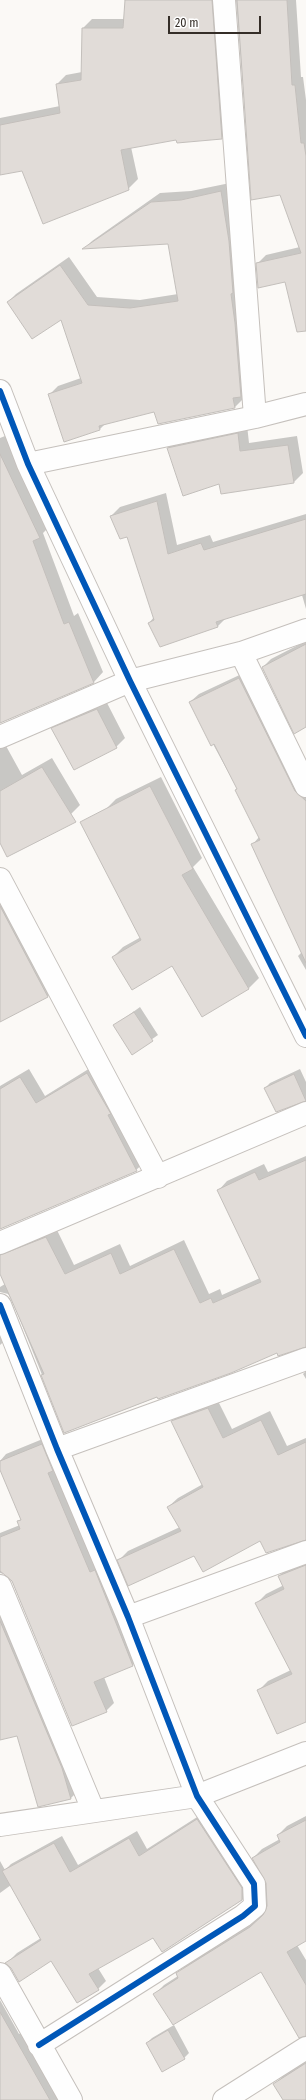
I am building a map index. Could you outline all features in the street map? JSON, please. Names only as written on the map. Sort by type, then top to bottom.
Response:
[{"type":"street","points":[[224,0],[255,417]]},
{"type":"street","points":[[0,391],[28,464],[130,681],[306,1036]]},
{"type":"street","points":[[28,464],[255,417],[306,404]]},
{"type":"street","points":[[0,737],[130,681],[241,653],[306,630]]},
{"type":"street","points":[[241,653],[306,786]]},
{"type":"street","points":[[0,879],[158,1177]]},
{"type":"street","points":[[0,1243],[306,1113]]},
{"type":"street","points":[[0,1305],[57,1449],[128,1617],[197,1796],[254,1884],[255,1906],[243,1916],[38,2045]]},
{"type":"street","points":[[57,1449],[306,1359]]},
{"type":"street","points":[[128,1617],[306,1552]]},
{"type":"street","points":[[0,1586],[93,1810]]},
{"type":"street","points":[[0,1825],[93,1810],[197,1796],[306,1753]]},
{"type":"street","points":[[0,1974],[38,2045],[71,2100]]},
{"type":"street","points":[[224,2100],[306,2048]]},
{"type":"building","points":[[125,0],[212,0],[222,139],[177,143],[176,140],[121,150],[129,190],[43,224],[22,171],[0,175],[0,125],[60,113],[56,84],[81,80],[82,28],[123,28]]},
{"type":"building","points":[[237,0],[287,0],[292,85],[295,85],[301,143],[304,143],[306,156],[306,331],[297,332],[285,282],[258,288],[256,263],[301,253],[280,195],[251,200]]},
{"type":"building","points":[[221,191],[229,241],[233,293],[231,294],[241,397],[233,398],[235,408],[158,424],[154,412],[99,426],[100,430],[64,442],[48,394],[82,383],[61,320],[32,339],[7,302],[60,265],[88,305],[130,308],[178,301],[168,244],[82,249],[151,202],[181,200]]},
{"type":"building","points":[[238,433],[240,451],[288,445],[294,483],[221,494],[219,484],[183,496],[167,448]]},
{"type":"building","points":[[0,454],[40,538],[33,541],[64,624],[69,622],[94,683],[0,723]]},
{"type":"building","points":[[157,501],[168,554],[201,543],[204,550],[306,519],[306,594],[216,622],[218,627],[160,647],[148,623],[154,620],[127,537],[120,539],[110,516]]},
{"type":"building","points":[[306,644],[306,727],[294,734],[262,667]]},
{"type":"building","points":[[239,678],[295,791],[306,801],[306,963],[251,844],[260,840],[235,790],[237,789],[214,744],[211,746],[189,702]]},
{"type":"building","points":[[97,709],[117,748],[74,770],[51,728]]},
{"type":"building","points":[[42,767],[76,822],[7,857],[0,843],[0,791]]},
{"type":"building","points":[[150,786],[193,869],[182,875],[249,989],[202,1017],[172,966],[132,990],[112,957],[141,940],[80,822]]},
{"type":"building","points":[[0,906],[48,997],[0,1022]]},
{"type":"building","points":[[134,1012],[153,1041],[132,1055],[113,1025]]},
{"type":"building","points":[[87,1073],[111,1114],[108,1115],[137,1171],[0,1229],[0,1089],[20,1077],[36,1103]]},
{"type":"building","points":[[294,1074],[306,1101],[276,1112],[264,1088]]},
{"type":"building","points":[[306,1160],[306,1347],[278,1356],[277,1353],[231,1373],[158,1399],[157,1397],[64,1433],[41,1375],[44,1374],[0,1274],[0,1255],[46,1237],[65,1274],[111,1253],[120,1274],[174,1249],[200,1303],[211,1298],[213,1303],[261,1282],[217,1190],[255,1172],[259,1180]]},
{"type":"building","points":[[208,1408],[223,1438],[261,1420],[278,1455],[306,1442],[306,1540],[266,1553],[260,1541],[203,1572],[194,1556],[128,1586],[117,1560],[181,1531],[167,1507],[203,1487],[171,1421]]},
{"type":"building","points":[[42,1444],[53,1471],[48,1473],[90,1572],[95,1570],[133,1666],[94,1682],[107,1712],[72,1726],[12,1581],[0,1571],[0,1537],[20,1529],[17,1521],[21,1520],[0,1470],[0,1461]]},
{"type":"building","points":[[306,1565],[306,1722],[277,1734],[257,1690],[292,1674],[255,1603],[284,1589],[278,1576]]},
{"type":"building","points":[[0,1621],[62,1768],[71,1799],[38,1807],[17,1736],[0,1740]]},
{"type":"building","points":[[197,1819],[242,1888],[242,1900],[162,1952],[153,1938],[89,1974],[99,1990],[77,2003],[51,1961],[19,1982],[11,1968],[5,1963],[41,1940],[2,1871],[54,1843],[70,1872],[129,1838],[139,1856]]},
{"type":"building","points":[[306,1820],[306,1941],[287,1952],[306,1985],[306,2036],[299,2038],[261,1972],[173,2025],[153,1994],[178,1978],[176,1973],[250,1927],[263,1915],[267,1906],[266,1883],[252,1858],[280,1842],[277,1835]]},
{"type":"building","points":[[0,2012],[50,2100],[0,2100]]},
{"type":"building","points":[[168,2030],[185,2059],[162,2072],[146,2043]]},
{"type":"building","points":[[306,2063],[306,2100],[283,2100],[273,2084]]},
{"type":"cycle path","points":[[0,391],[28,464],[130,681],[306,1036]]},
{"type":"cycle path","points":[[0,1305],[57,1449],[128,1617],[197,1796],[254,1884],[255,1906],[243,1916],[39,2045]]}]
